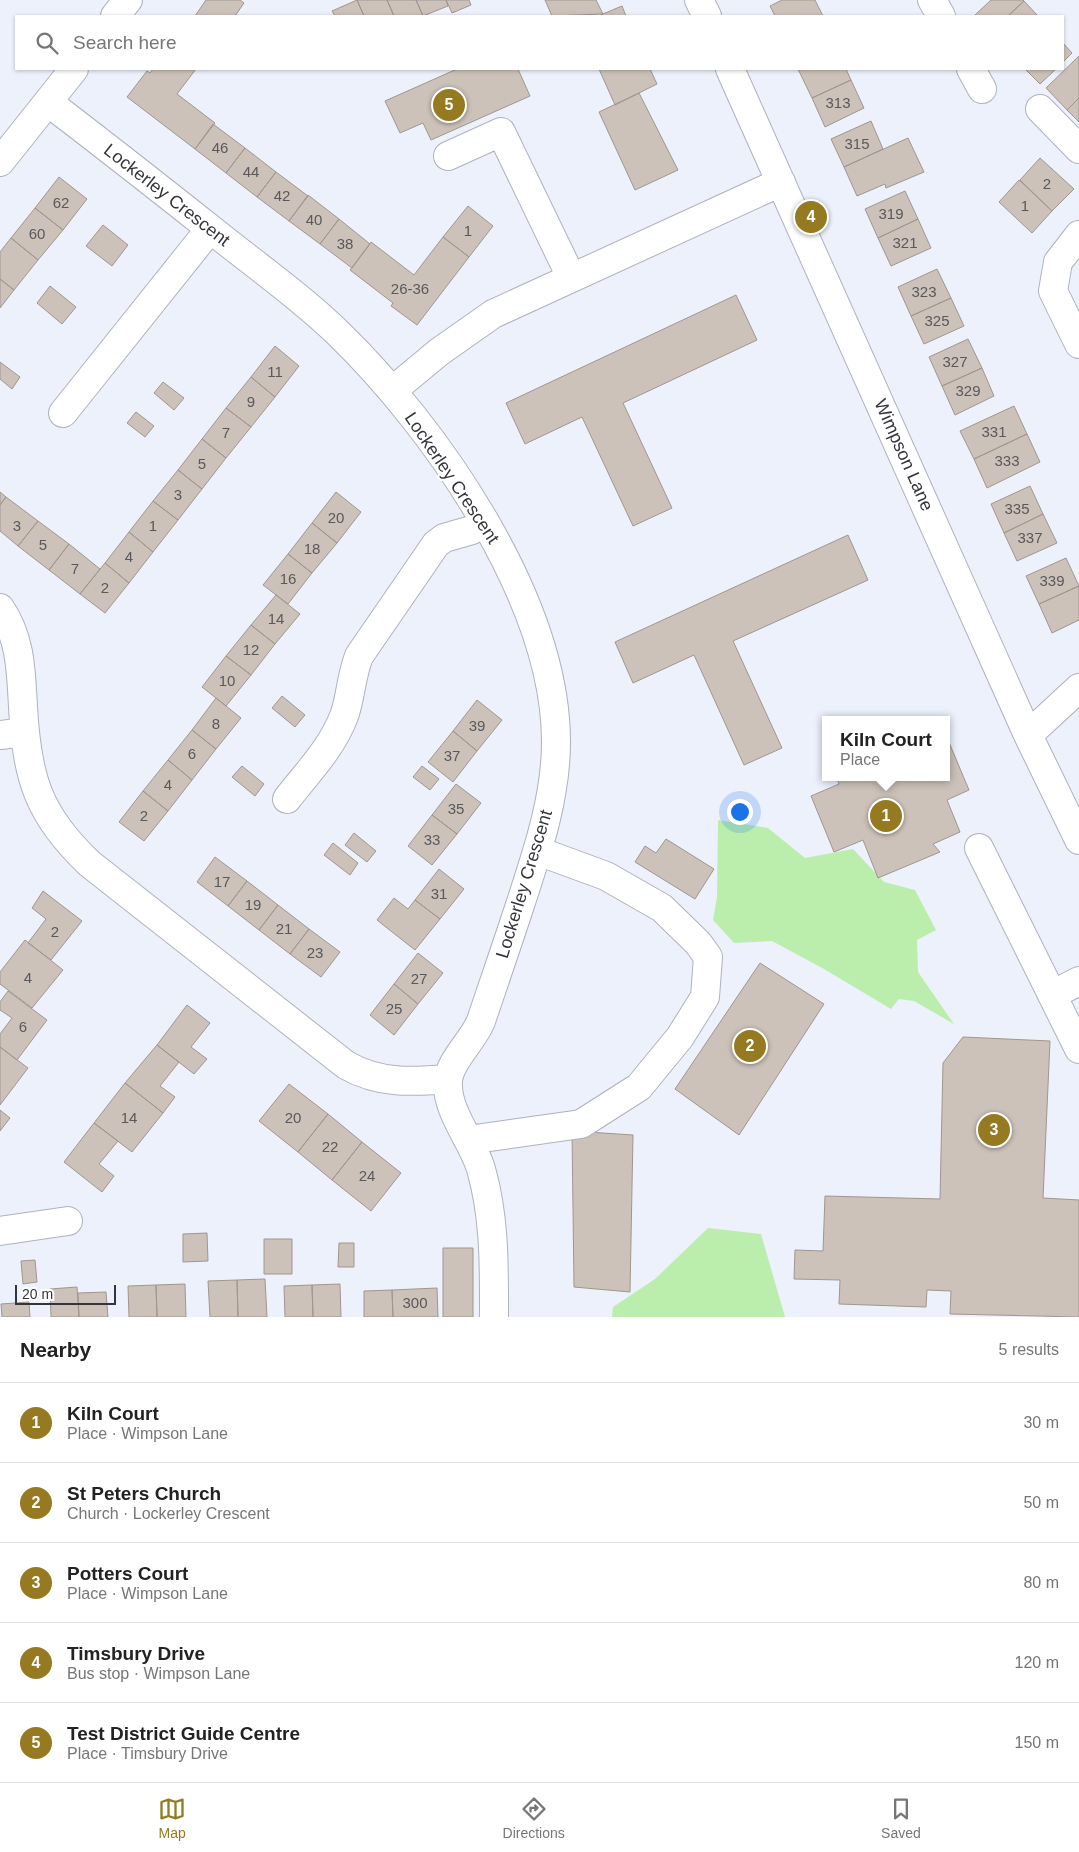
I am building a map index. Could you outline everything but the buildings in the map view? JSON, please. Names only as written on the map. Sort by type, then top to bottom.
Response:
[{"type":"street","points":[[116,15],[128,0]]},
{"type":"street","points":[[932,0],[940,15]]},
{"type":"street","points":[[0,162],[73,70]]},
{"type":"street","name":"Wimpson Lane","points":[[730,70],[1028,735],[1079,840]]},
{"type":"street","name":"Lockerley Crescent","points":[[48,102],[317,314],[338,333],[392,391],[425,432],[484,520],[509,567],[529,614],[549,686],[554,719],[555,749],[552,791],[538,851],[481,1021],[476,1034],[451,1069],[448,1079]]},
{"type":"street","points":[[1040,109],[1079,149]]},
{"type":"street","points":[[448,156],[502,132],[571,277]]},
{"type":"street","points":[[392,391],[439,352],[485,319],[571,277],[781,182]]},
{"type":"street","points":[[63,414],[210,229]]},
{"type":"street","points":[[1079,236],[1058,262],[1053,291],[1079,344]]},
{"type":"street","points":[[287,799],[337,732],[344,715],[354,669],[359,656],[428,554],[444,538],[472,530],[484,520]]},
{"type":"street","points":[[0,608],[19,653],[12,734],[38,798],[70,845],[90,864],[346,1065],[360,1073],[397,1082],[448,1079],[448,1088],[454,1110],[481,1167],[492,1215],[494,1317]]},
{"type":"street","points":[[1028,735],[1079,688]]},
{"type":"street","points":[[979,848],[1079,1049]]},
{"type":"street","points":[[468,1140],[582,1124],[639,1087],[680,1037],[705,998],[708,957],[698,943],[662,908],[606,876],[538,851]]},
{"type":"street","points":[[1052,995],[1079,980]]},
{"type":"street","points":[[0,1231],[68,1221]]},
{"type":"green space","points":[[718,820],[768,828],[805,858],[853,849],[884,882],[915,890],[936,930],[917,940],[918,972],[954,1024],[914,1001],[899,999],[891,1009],[772,941],[734,943],[713,920],[717,897]]},
{"type":"green space","points":[[708,1228],[761,1234],[785,1317],[612,1317],[613,1307],[655,1279]]},
{"type":"place","name":"Test District Guide Centre","points":[[449,105]]},
{"type":"place","name":"Timsbury Drive","points":[[811,217]]},
{"type":"place","name":"Kiln Court","points":[[886,816]]},
{"type":"place","name":"St Peters Church","points":[[750,1046]]},
{"type":"place","name":"Potters Court","points":[[994,1130]]}]
